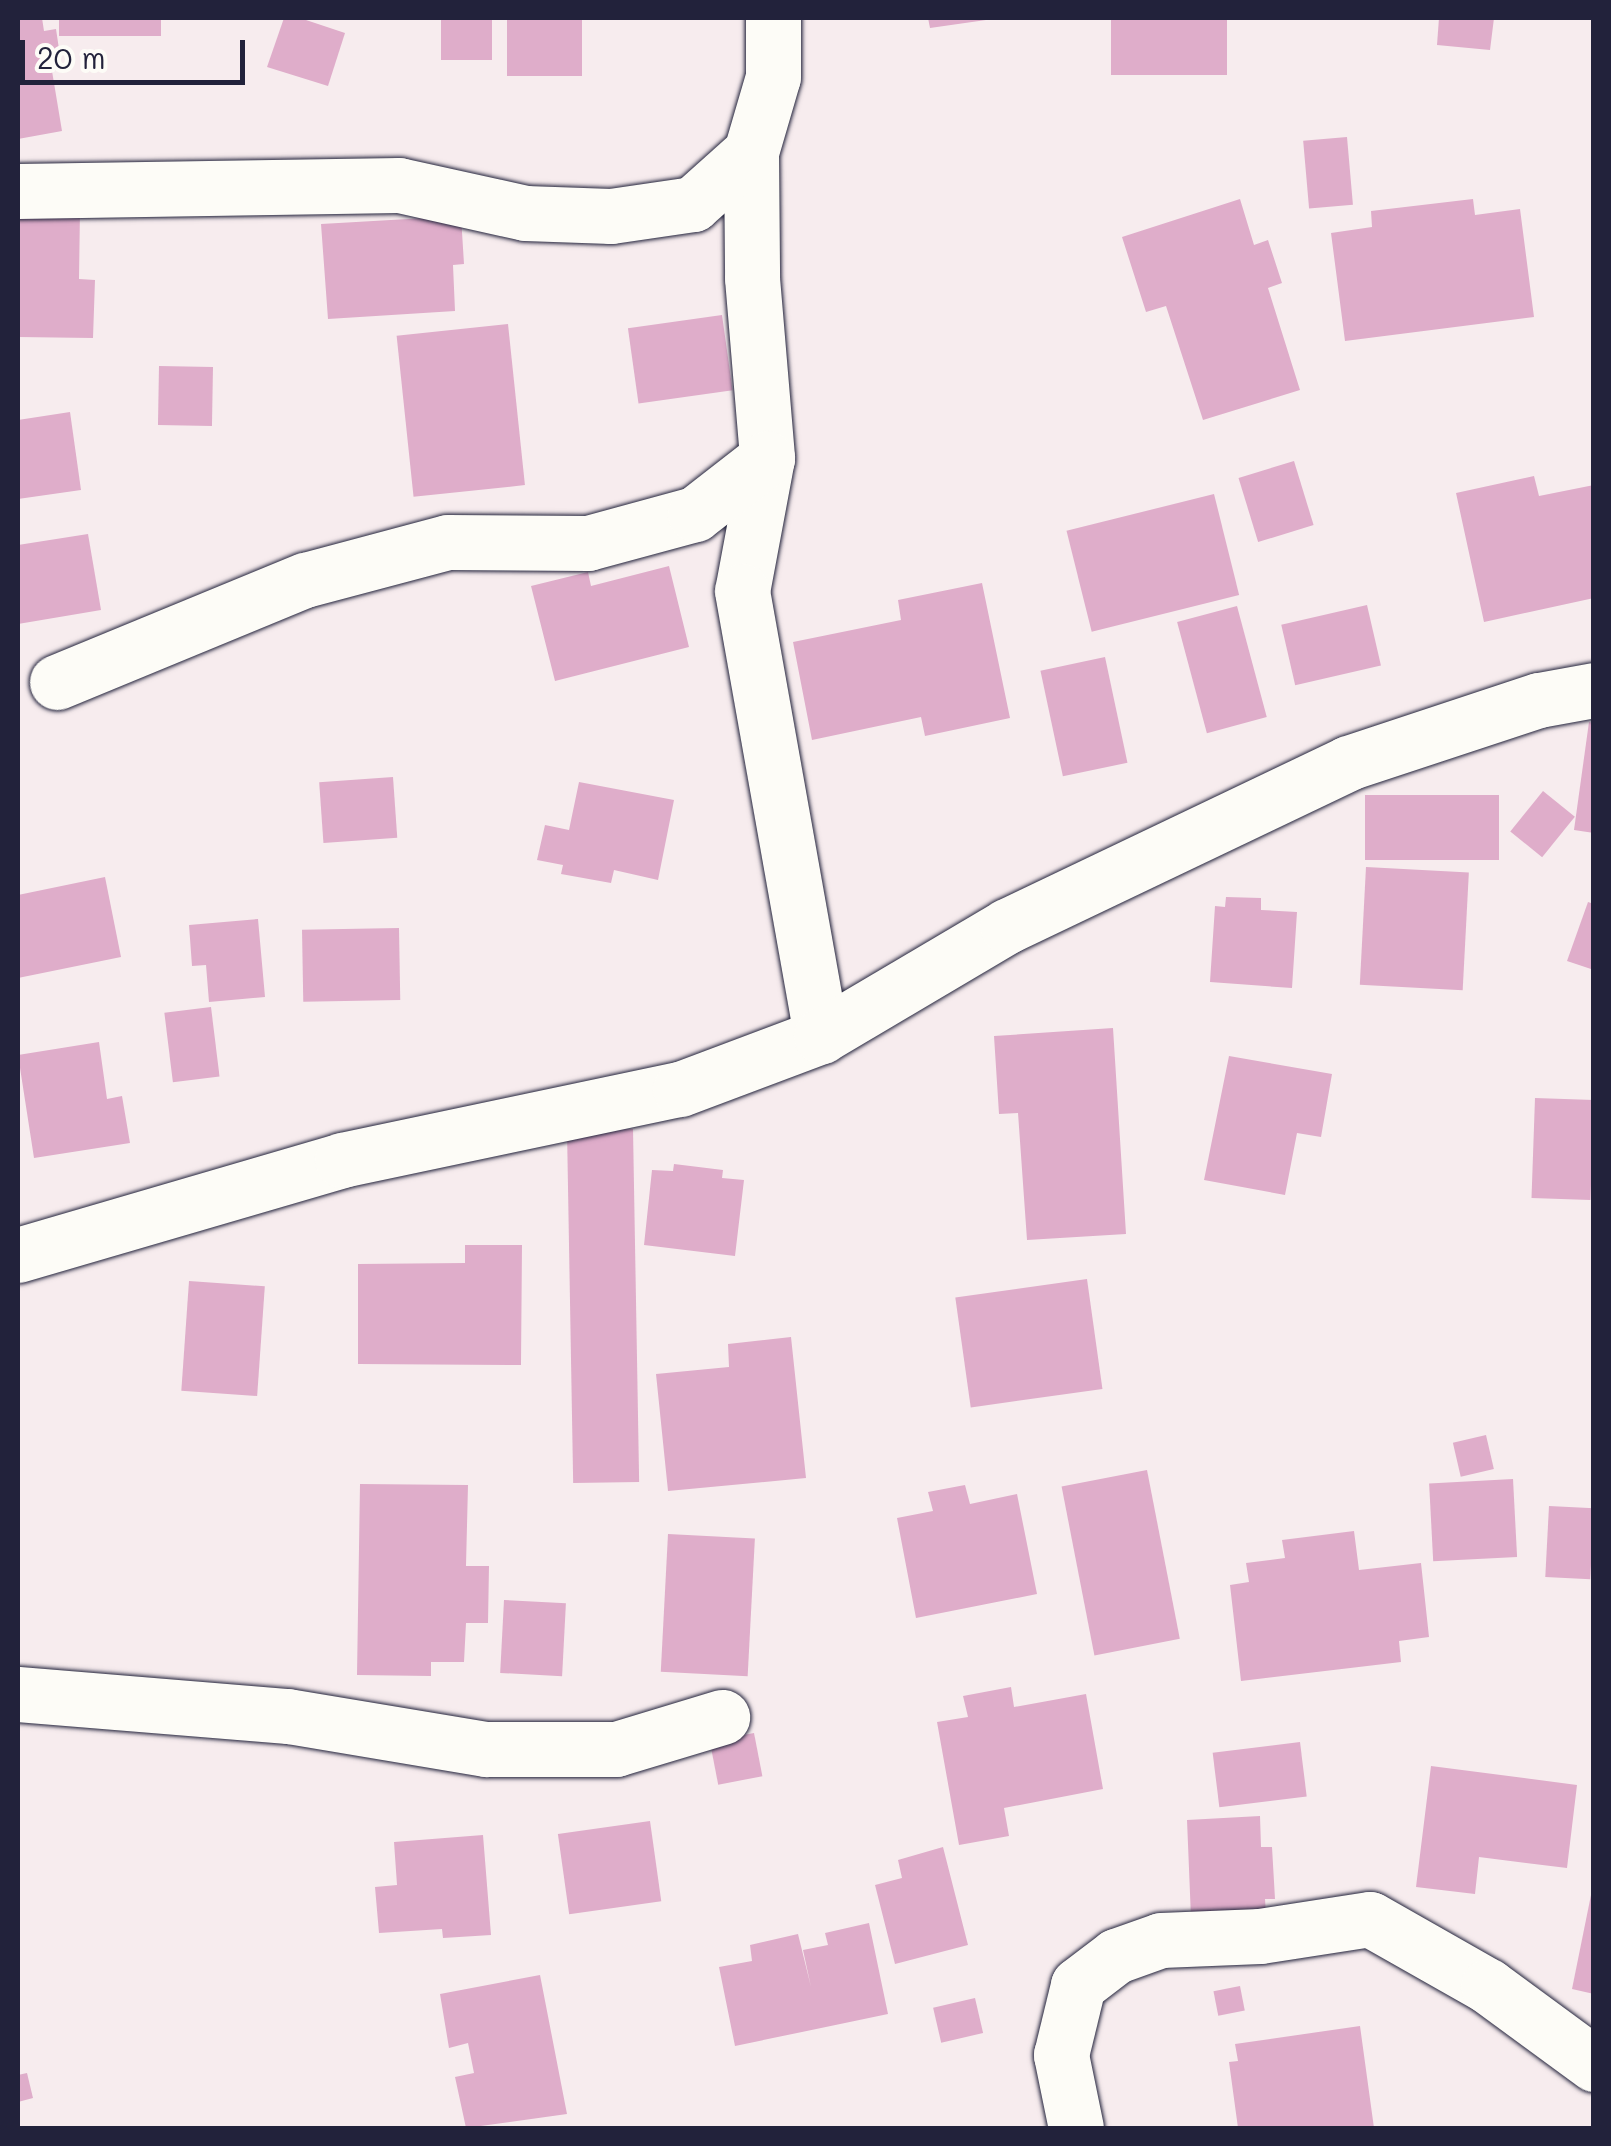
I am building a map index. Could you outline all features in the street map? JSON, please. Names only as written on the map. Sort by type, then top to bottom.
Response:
[{"type":"street","points":[[773,18],[773,77],[750,152],[752,278],[767,458],[742,591],[820,1036]]},
{"type":"street","points":[[18,191],[399,186],[524,213],[611,216],[692,204],[750,152]]},
{"type":"street","points":[[56,682],[305,580],[448,542],[588,543],[695,514],[767,458]]},
{"type":"street","points":[[18,1254],[342,1160],[680,1088],[820,1036],[1007,926],[1348,763],[1539,700],[1594,690]]},
{"type":"street","points":[[18,1694],[288,1716],[486,1749],[616,1748],[722,1716]]},
{"type":"street","points":[[1076,2128],[1060,2055],[1078,1984],[1116,1956],[1161,1940],[1260,1936],[1370,1919],[1488,1986],[1594,2064]]},
{"type":"building","points":[[18,18],[42,18],[44,31],[56,29],[62,69],[52,71],[62,131],[18,139]]},
{"type":"building","points":[[59,18],[161,18],[161,36],[59,36]]},
{"type":"building","points":[[284,18],[300,18],[345,33],[328,86],[267,67]]},
{"type":"building","points":[[441,18],[492,18],[492,60],[441,60]]},
{"type":"building","points":[[507,18],[582,18],[582,76],[507,76]]},
{"type":"building","points":[[928,18],[986,18],[986,20],[930,28]]},
{"type":"building","points":[[1111,18],[1227,18],[1227,75],[1111,75]]},
{"type":"building","points":[[1439,18],[1494,18],[1490,50],[1437,45]]},
{"type":"building","points":[[1347,137],[1353,205],[1309,209],[1303,141]]},
{"type":"building","points":[[1240,199],[1254,245],[1268,240],[1282,283],[1268,288],[1300,390],[1203,420],[1166,306],[1146,312],[1122,237]]},
{"type":"building","points":[[1473,199],[1475,215],[1520,209],[1534,317],[1345,341],[1331,233],[1372,227],[1371,211]]},
{"type":"building","points":[[18,209],[80,210],[79,279],[95,280],[93,338],[18,337]]},
{"type":"building","points":[[461,216],[464,264],[453,265],[455,311],[328,319],[321,224]]},
{"type":"building","points":[[722,315],[733,390],[639,403],[628,328]]},
{"type":"building","points":[[508,324],[525,485],[414,497],[397,336]]},
{"type":"building","points":[[159,366],[213,367],[212,426],[158,425]]},
{"type":"building","points":[[70,412],[81,490],[18,499],[18,420]]},
{"type":"building","points":[[1294,461],[1314,525],[1258,542],[1239,478]]},
{"type":"building","points":[[1534,476],[1539,496],[1594,485],[1594,598],[1484,622],[1456,493]]},
{"type":"building","points":[[1214,494],[1239,595],[1092,632],[1067,531]]},
{"type":"building","points":[[88,534],[101,610],[18,624],[18,545]]},
{"type":"building","points":[[669,566],[689,647],[555,681],[531,586],[588,572],[591,586]]},
{"type":"building","points":[[982,583],[1010,718],[925,736],[921,717],[812,740],[793,642],[901,620],[898,600]]},
{"type":"building","points":[[1367,605],[1381,665],[1295,685],[1281,625]]},
{"type":"building","points":[[1237,606],[1267,717],[1207,733],[1177,622]]},
{"type":"building","points":[[1105,657],[1127,763],[1063,776],[1040,671]]},
{"type":"building","points":[[1589,722],[1594,723],[1594,833],[1574,830]]},
{"type":"building","points":[[393,777],[397,838],[323,843],[319,782]]},
{"type":"building","points":[[579,782],[674,800],[658,880],[614,870],[611,883],[561,874],[563,865],[537,860],[545,825],[569,830]]},
{"type":"building","points":[[1543,791],[1575,817],[1542,857],[1510,831]]},
{"type":"building","points":[[1365,795],[1499,795],[1499,860],[1365,860]]},
{"type":"building","points":[[1366,867],[1469,872],[1463,990],[1360,985]]},
{"type":"building","points":[[105,877],[121,957],[18,978],[18,895]]},
{"type":"building","points":[[1226,897],[1261,898],[1261,910],[1297,912],[1292,988],[1210,982],[1215,906],[1225,907]]},
{"type":"building","points":[[1588,902],[1594,904],[1594,970],[1567,961]]},
{"type":"building","points":[[258,919],[265,997],[209,1002],[206,965],[192,966],[189,925]]},
{"type":"building","points":[[399,928],[400,1000],[303,1002],[302,930]]},
{"type":"building","points":[[211,1007],[220,1076],[173,1082],[164,1013]]},
{"type":"building","points":[[1113,1028],[1126,1234],[1027,1240],[1018,1113],[999,1114],[994,1036]]},
{"type":"building","points":[[99,1042],[107,1099],[122,1096],[130,1143],[34,1158],[18,1055]]},
{"type":"building","points":[[1229,1056],[1332,1074],[1321,1137],[1297,1133],[1285,1195],[1204,1180]]},
{"type":"building","points":[[1535,1098],[1594,1100],[1590,1200],[1532,1198]]},
{"type":"building","points":[[633,1129],[639,1482],[573,1483],[567,1130]]},
{"type":"building","points":[[674,1164],[723,1170],[722,1178],[744,1180],[735,1256],[644,1245],[652,1170],[673,1171]]},
{"type":"building","points":[[465,1245],[522,1245],[521,1365],[358,1364],[358,1264],[465,1263]]},
{"type":"building","points":[[1087,1279],[1102,1389],[971,1407],[955,1298]]},
{"type":"building","points":[[189,1281],[265,1286],[257,1396],[181,1391]]},
{"type":"building","points":[[791,1337],[806,1478],[668,1491],[656,1374],[729,1367],[728,1344]]},
{"type":"building","points":[[1486,1435],[1494,1469],[1461,1477],[1453,1443]]},
{"type":"building","points":[[1147,1470],[1180,1639],[1094,1655],[1062,1487]]},
{"type":"building","points":[[1513,1479],[1517,1557],[1433,1561],[1429,1483]]},
{"type":"building","points":[[360,1484],[468,1485],[466,1566],[489,1566],[488,1623],[466,1623],[464,1662],[431,1662],[431,1676],[357,1675]]},
{"type":"building","points":[[965,1485],[970,1504],[1017,1494],[1037,1594],[916,1618],[897,1518],[933,1511],[928,1492]]},
{"type":"building","points":[[1549,1506],[1594,1508],[1590,1579],[1545,1577]]},
{"type":"building","points":[[1354,1531],[1359,1570],[1421,1563],[1429,1637],[1399,1641],[1401,1662],[1241,1681],[1230,1585],[1249,1582],[1246,1563],[1285,1558],[1282,1540]]},
{"type":"building","points":[[668,1534],[755,1539],[748,1676],[661,1672]]},
{"type":"building","points":[[504,1600],[566,1603],[562,1676],[500,1673]]},
{"type":"building","points":[[1011,1687],[1014,1707],[1086,1694],[1103,1789],[1004,1808],[1009,1836],[959,1845],[937,1722],[968,1717],[963,1696]]},
{"type":"building","points":[[754,1733],[762,1776],[718,1785],[710,1742]]},
{"type":"building","points":[[1300,1742],[1307,1797],[1219,1807],[1213,1753]]},
{"type":"building","points":[[1431,1766],[1577,1785],[1567,1868],[1479,1857],[1475,1894],[1416,1887]]},
{"type":"building","points":[[1260,1816],[1261,1847],[1272,1847],[1275,1899],[1265,1899],[1266,1914],[1191,1918],[1187,1820]]},
{"type":"building","points":[[650,1821],[661,1901],[569,1914],[558,1834]]},
{"type":"building","points":[[483,1835],[491,1935],[443,1938],[442,1929],[379,1933],[375,1887],[397,1885],[394,1842]]},
{"type":"building","points":[[943,1847],[968,1945],[895,1964],[875,1885],[902,1878],[898,1860]]},
{"type":"building","points":[[1594,1890],[1594,1994],[1572,1989]]},
{"type":"building","points":[[869,1923],[888,2014],[735,2046],[719,1967],[752,1961],[750,1945],[798,1934],[811,1987],[803,1950],[828,1945],[825,1933]]},
{"type":"building","points":[[540,1975],[567,2114],[466,2128],[455,2077],[474,2073],[468,2043],[449,2048],[440,1994]]},
{"type":"building","points":[[1240,1986],[1245,2011],[1218,2016],[1213,1991]]},
{"type":"building","points":[[975,1998],[983,2033],[941,2043],[933,2008]]},
{"type":"building","points":[[1360,2026],[1374,2128],[1238,2128],[1229,2062],[1238,2061],[1235,2044]]},
{"type":"building","points":[[27,2073],[33,2098],[18,2102],[18,2075]]}]
